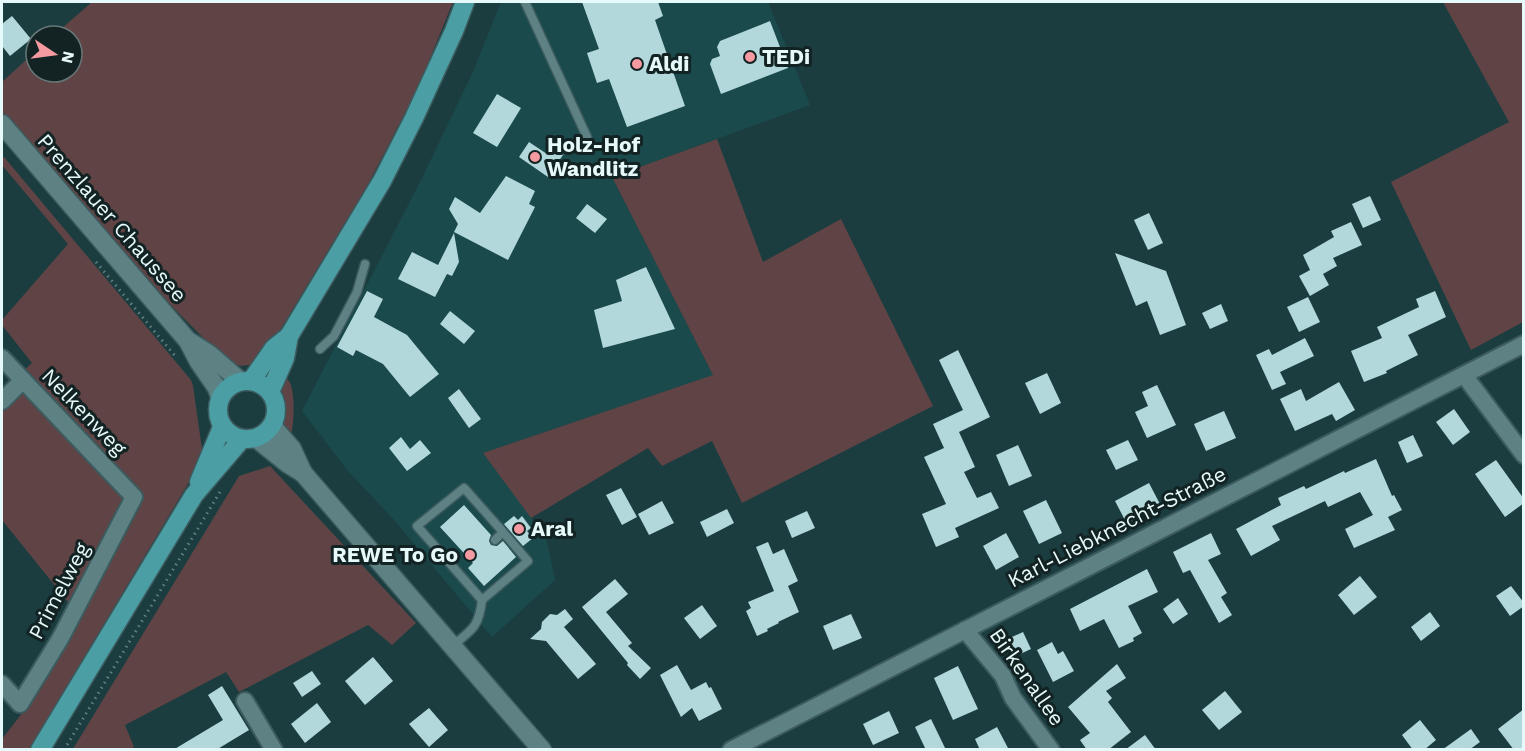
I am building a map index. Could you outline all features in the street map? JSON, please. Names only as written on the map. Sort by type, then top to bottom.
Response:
[{"type":"main road","points":[[246,381],[274,348],[289,336],[382,181],[414,118],[465,2]]},
{"type":"main road","name":"Prenzlauer Chaussee","points":[[2,124],[188,341],[198,362],[217,388],[220,398]]},
{"type":"main road","points":[[270,392],[285,358],[289,336]]},
{"type":"main road","name":"Prenzlauer Chaussee","points":[[188,341],[246,381]]},
{"type":"main road","points":[[194,495],[249,439],[267,432],[272,426],[275,418],[275,400],[265,387],[246,381],[232,385],[220,398],[218,417],[222,427],[234,437],[249,439],[303,472]]},
{"type":"main road","points":[[272,426],[292,449],[303,472],[542,750]]},
{"type":"main road","points":[[40,750],[194,495],[222,427]]},
{"type":"street","name":"Karl-Liebknecht-Straße","points":[[731,750],[1524,344]]},
{"type":"street","name":"Nelkenweg","points":[[2,358],[134,497]]},
{"type":"street","points":[[1464,375],[1524,455]]},
{"type":"street","points":[[2,401],[23,380]]},
{"type":"street","name":"Primelweg","points":[[2,684],[20,704],[60,639],[134,497]]},
{"type":"street","name":"Birkenallee","points":[[965,630],[1003,676],[1013,698],[1051,750]]},
{"type":"street","points":[[245,701],[274,750]]},
{"type":"lane","points":[[525,2],[587,137]]},
{"type":"lane","points":[[320,349],[334,336],[357,292],[365,264]]},
{"type":"lane","points":[[452,646],[475,628],[481,614],[482,600],[417,526],[464,488],[528,561],[482,600]]},
{"type":"lane","points":[[495,540],[503,532]]},
{"type":"path","points":[[95,261],[179,361]]},
{"type":"path","points":[[64,750],[220,491]]},
{"type":"shaded area","points":[[92,2],[453,2],[417,90],[367,186],[268,350],[255,364],[241,366],[227,362],[150,284],[2,112],[2,82],[24,62],[24,84],[84,84],[84,24],[67,24]]},
{"type":"shaded area","points":[[501,2],[768,2],[810,105],[612,177],[713,375],[483,453],[546,537],[555,580],[492,637],[395,521],[348,471],[302,411],[421,180],[473,72]]},
{"type":"shaded area","points":[[1443,2],[1523,2],[1523,322],[1471,350],[1391,182],[1509,122]]},
{"type":"shaded area","points":[[717,139],[763,262],[841,219],[933,406],[742,503],[712,441],[662,466],[648,448],[531,518],[483,453],[713,375],[612,177]]},
{"type":"shaded area","points":[[4,157],[191,380],[202,449],[207,452],[29,749],[2,749],[2,739],[30,703],[77,613],[2,520],[2,390],[32,363],[2,325],[2,320],[68,244],[2,165]]},
{"type":"shaded area","points":[[283,376],[292,387],[294,414],[292,431],[286,438],[281,424],[283,407],[279,389]]},
{"type":"shaded area","points":[[270,466],[416,623],[392,645],[368,625],[239,692],[226,672],[125,725],[134,747],[130,749],[73,749],[239,476]]},
{"type":"building","name":"Aldi","points":[[582,2],[658,2],[663,16],[655,20],[685,106],[627,127],[609,79],[597,83],[587,53],[599,49]]},
{"type":"building","points":[[12,16],[24,31],[24,45],[10,56],[2,46],[2,24]]},
{"type":"building","name":"TEDi","points":[[770,21],[788,68],[721,94],[710,64],[712,59],[720,56],[717,47],[720,41]]},
{"type":"building","points":[[497,94],[521,108],[497,147],[473,133]]},
{"type":"building","points":[[529,142],[547,154],[557,142],[567,149],[548,177],[519,157]]},
{"type":"building","points":[[506,176],[535,191],[529,204],[535,207],[508,260],[454,232],[458,224],[449,209],[455,197],[480,213]]},
{"type":"building","points":[[1370,196],[1381,220],[1363,228],[1352,204]]},
{"type":"building","points":[[587,204],[607,219],[595,233],[576,218]]},
{"type":"building","points":[[1149,213],[1163,243],[1148,250],[1134,220]]},
{"type":"building","points":[[1351,222],[1362,245],[1333,258],[1337,266],[1323,274],[1329,285],[1310,296],[1299,276],[1310,270],[1303,255],[1334,237],[1331,231]]},
{"type":"building","points":[[454,233],[459,262],[452,276],[447,274],[435,297],[398,279],[412,252],[438,265]]},
{"type":"building","points":[[1115,253],[1166,271],[1186,325],[1160,335],[1147,301],[1136,306]]},
{"type":"building","points":[[646,267],[675,329],[603,348],[594,310],[622,301],[616,280]]},
{"type":"building","points":[[367,291],[383,299],[374,317],[407,335],[439,374],[410,397],[383,364],[356,350],[353,356],[337,347]]},
{"type":"building","points":[[1435,291],[1446,317],[1408,335],[1418,355],[1386,371],[1387,373],[1364,382],[1351,351],[1382,338],[1377,327],[1419,307],[1416,299]]},
{"type":"building","points":[[1308,297],[1320,322],[1299,332],[1287,307]]},
{"type":"building","points":[[1221,304],[1228,321],[1210,329],[1202,313]]},
{"type":"building","points":[[450,311],[475,331],[464,344],[440,324]]},
{"type":"building","points":[[1305,338],[1314,356],[1280,372],[1286,384],[1272,390],[1256,355],[1269,349],[1272,355]]},
{"type":"building","points":[[958,350],[990,417],[959,432],[975,467],[964,472],[977,498],[991,492],[999,508],[955,528],[959,537],[936,547],[922,514],[946,504],[924,457],[944,448],[933,424],[963,410],[939,360]]},
{"type":"building","points":[[1047,373],[1061,403],[1040,414],[1025,383]]},
{"type":"building","points":[[1339,382],[1355,410],[1336,421],[1332,414],[1295,431],[1280,399],[1301,389],[1306,401]]},
{"type":"building","points":[[1157,385],[1176,425],[1147,438],[1135,412],[1148,406],[1142,392]]},
{"type":"building","points":[[459,389],[481,419],[469,428],[448,398]]},
{"type":"building","points":[[1454,409],[1470,432],[1453,445],[1436,422]]},
{"type":"building","points":[[1224,411],[1236,438],[1206,451],[1194,424]]},
{"type":"building","points":[[1413,435],[1423,456],[1407,463],[1398,442]]},
{"type":"building","points":[[401,437],[410,449],[420,440],[431,453],[407,471],[389,448]]},
{"type":"building","points":[[1128,440],[1138,460],[1116,470],[1106,450]]},
{"type":"building","points":[[1018,445],[1032,476],[1009,486],[996,455]]},
{"type":"building","points":[[1376,459],[1392,496],[1394,495],[1402,510],[1388,517],[1395,530],[1354,548],[1345,529],[1373,515],[1360,492],[1328,507],[1325,501],[1272,526],[1280,540],[1251,556],[1236,529],[1281,505],[1278,498],[1304,486],[1306,489]]},
{"type":"building","points":[[1496,460],[1524,499],[1524,503],[1505,517],[1475,474]]},
{"type":"building","points":[[1149,483],[1161,506],[1127,524],[1115,501]]},
{"type":"building","points":[[621,488],[637,517],[622,525],[606,495]]},
{"type":"building","points":[[1046,500],[1062,533],[1039,544],[1023,511]]},
{"type":"building","points":[[662,501],[674,523],[649,535],[638,514]]},
{"type":"building","points":[[464,505],[491,535],[489,541],[491,545],[497,546],[503,541],[516,557],[484,586],[468,568],[473,563],[440,527]]},
{"type":"building","points":[[727,509],[734,523],[707,537],[700,522]]},
{"type":"building","points":[[807,511],[815,528],[792,538],[785,521]]},
{"type":"building","name":"Aral","points":[[514,516],[518,520],[522,516],[531,528],[527,531],[533,538],[523,546],[504,524]]},
{"type":"building","points":[[1006,533],[1019,557],[996,570],[983,546]]},
{"type":"building","points":[[1211,533],[1221,554],[1208,560],[1227,593],[1221,597],[1232,615],[1219,623],[1190,570],[1183,573],[1173,552]]},
{"type":"building","points":[[768,542],[773,554],[784,549],[798,581],[788,586],[799,612],[757,636],[746,611],[751,608],[748,602],[774,591],[756,547]]},
{"type":"building","points":[[1147,569],[1158,592],[1128,606],[1142,633],[1133,638],[1134,641],[1119,648],[1104,619],[1080,631],[1070,609]]},
{"type":"building","points":[[1360,576],[1377,597],[1354,615],[1338,595]]},
{"type":"building","points":[[615,579],[628,594],[606,612],[632,643],[628,646],[651,668],[640,679],[582,607]]},
{"type":"building","points":[[1511,586],[1524,606],[1510,616],[1496,596]]},
{"type":"building","points":[[1178,598],[1188,614],[1173,624],[1163,609]]},
{"type":"building","points":[[702,605],[717,626],[700,639],[684,618]]},
{"type":"building","points":[[565,609],[573,619],[564,627],[596,664],[578,679],[546,641],[530,639],[541,629],[542,622],[550,614],[557,615]]},
{"type":"building","points":[[1430,612],[1440,626],[1421,641],[1411,627]]},
{"type":"building","points":[[851,614],[862,638],[833,650],[823,626]]},
{"type":"building","points":[[1023,632],[1031,649],[1012,658],[1003,641]]},
{"type":"building","points":[[1052,642],[1058,654],[1063,651],[1074,671],[1053,682],[1037,650]]},
{"type":"building","points":[[373,657],[393,681],[365,705],[345,681]]},
{"type":"building","points":[[1117,664],[1126,678],[1106,691],[1112,698],[1108,702],[1131,732],[1108,750],[1087,750],[1080,740],[1090,733],[1068,707]]},
{"type":"building","points":[[677,665],[691,690],[706,682],[722,709],[699,721],[692,708],[681,717],[660,675]]},
{"type":"building","points":[[958,666],[978,709],[953,720],[934,678]]},
{"type":"building","points":[[312,671],[321,684],[302,697],[293,683]]},
{"type":"building","points":[[222,686],[249,730],[216,750],[173,750],[223,720],[208,695]]},
{"type":"building","points":[[1225,691],[1242,712],[1219,730],[1202,710]]},
{"type":"building","points":[[317,703],[331,722],[305,743],[291,724]]},
{"type":"building","points":[[429,708],[448,730],[429,747],[409,724]]},
{"type":"building","points":[[1524,709],[1524,750],[1514,750],[1498,729]]},
{"type":"building","points":[[889,711],[899,733],[873,745],[863,724]]},
{"type":"building","points":[[931,719],[946,750],[926,750],[915,727]]},
{"type":"building","points":[[1420,720],[1436,740],[1424,750],[1413,750],[1402,735]]},
{"type":"building","points":[[997,727],[1009,750],[980,750],[975,739]]},
{"type":"building","points":[[1471,729],[1480,742],[1469,750],[1442,750]]},
{"type":"building","points":[[1145,735],[1156,750],[1125,750]]},
{"type":"place","name":"TEDi","points":[[750,57]]},
{"type":"place","name":"Aldi","points":[[637,64]]},
{"type":"place","name":"Holz-Hof Wandlitz","points":[[535,157]]},
{"type":"place","name":"Aral","points":[[519,529]]},
{"type":"place","name":"REWE To Go","points":[[470,555]]}]
